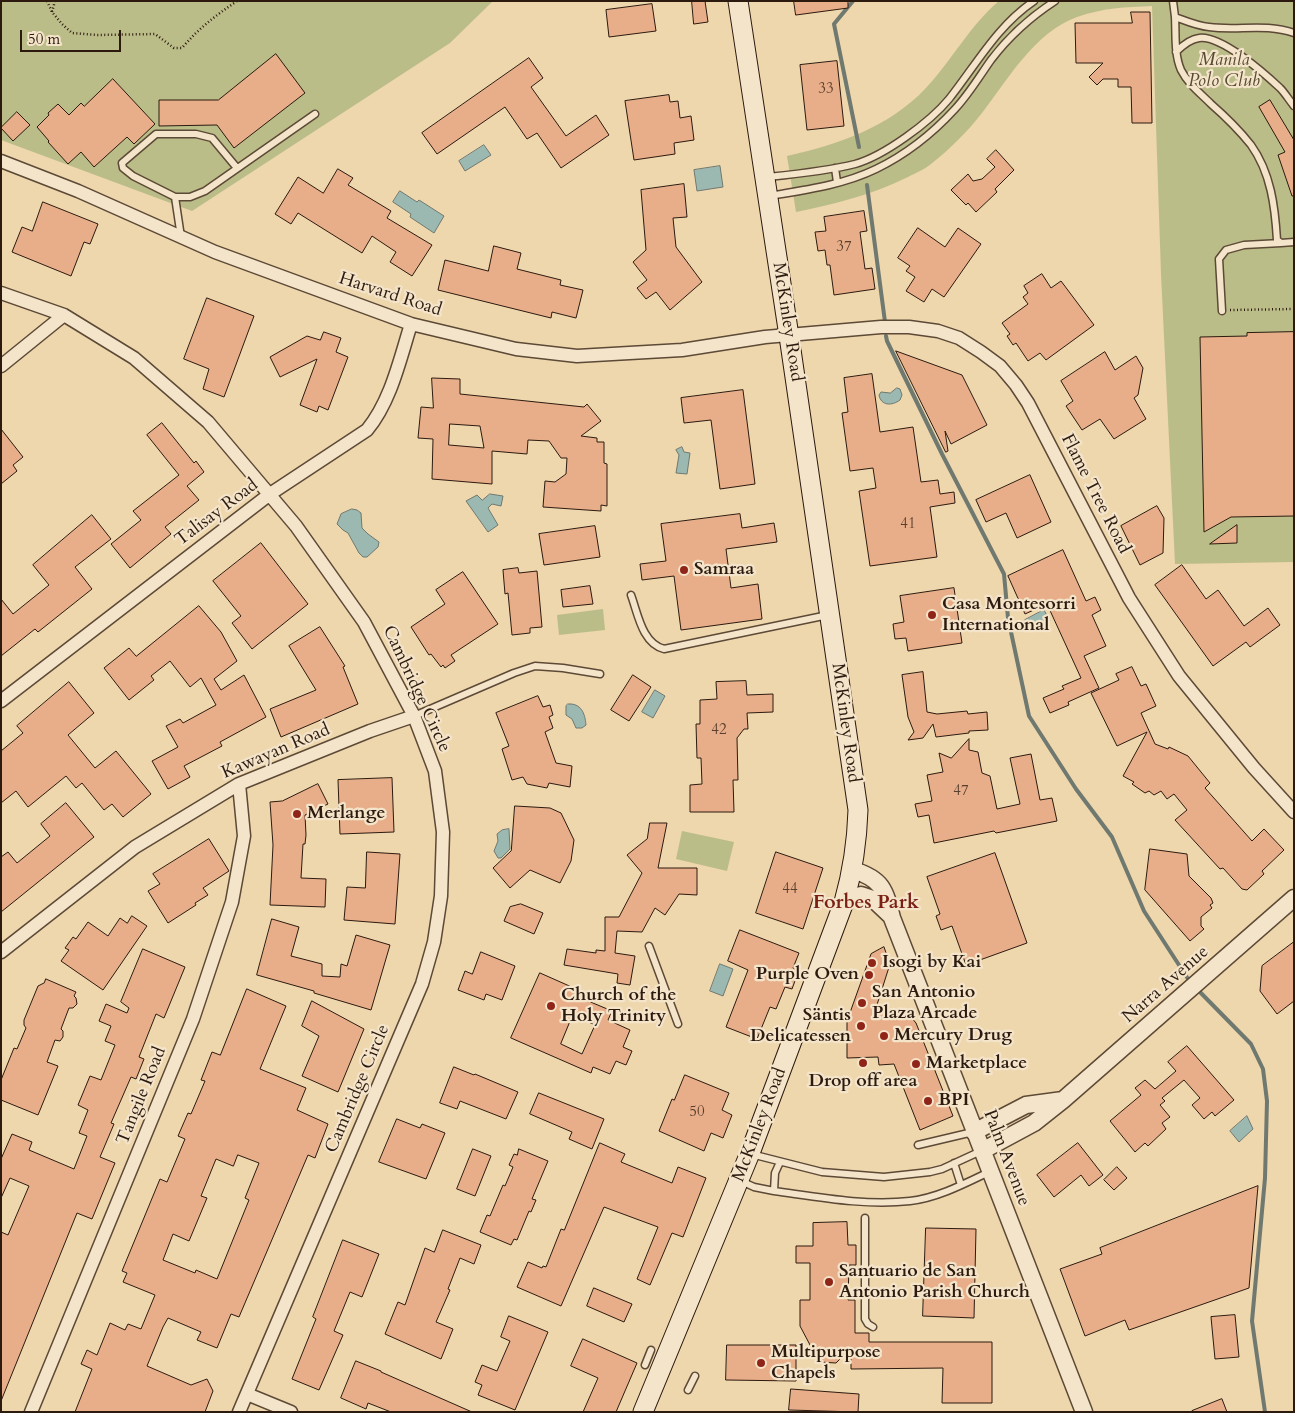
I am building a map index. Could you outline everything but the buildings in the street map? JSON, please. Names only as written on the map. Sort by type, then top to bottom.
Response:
[{"type":"main road","name":"McKinley Road","points":[[643,1412],[750,1153],[844,902],[853,870],[857,834],[858,810],[738,1]]},
{"type":"street","name":"Harvard Road","points":[[1,161],[78,192],[215,252],[412,324],[516,349],[577,356],[682,350],[765,337],[789,336]]},
{"type":"street","name":"Cambridge Circle","points":[[1,293],[64,315],[134,358],[208,422],[296,526],[364,622],[414,716],[435,771],[443,832],[441,896],[434,942],[422,984],[239,1412]]},
{"type":"street","points":[[1,366],[64,315]]},
{"type":"street","name":"Talisay Road","points":[[1,702],[270,494],[367,430],[383,405],[412,324]]},
{"type":"street","name":"Flame Tree Road","points":[[789,336],[881,327],[909,327],[938,331],[959,338],[1000,366],[1028,403],[1129,598],[1179,676],[1254,768],[1294,812]]},
{"type":"street","name":"Kawayan Road","points":[[1,952],[135,847],[240,784],[370,731],[414,716]]},
{"type":"street","name":"Tangile Road","points":[[31,1412],[193,1019],[232,902],[244,836],[240,784]]},
{"type":"street","name":"Palm Avenue","points":[[853,870],[867,875],[880,883],[888,901],[892,918],[974,1132],[1084,1412]]},
{"type":"street","name":"Palm Avenue","points":[[844,902],[861,895],[873,899],[892,918]]},
{"type":"street","name":"Narra Avenue","points":[[982,1151],[1034,1123],[1063,1100],[1294,898]]},
{"type":"street","points":[[974,1132],[1026,1105],[1063,1100]]},
{"type":"street","points":[[247,1394],[291,1412]]},
{"type":"lane","points":[[765,178],[856,164],[889,148],[925,121],[947,100],[1000,31],[1023,8],[1034,1]]},
{"type":"lane","points":[[768,196],[837,182],[876,169],[910,148],[933,131],[955,109],[1008,39],[1030,18],[1055,1]]},
{"type":"lane","points":[[1173,1],[1176,52],[1181,69],[1197,91],[1236,127],[1261,162],[1274,202],[1277,240],[1281,243]]},
{"type":"lane","points":[[1175,17],[1208,27],[1270,27],[1294,33]]},
{"type":"lane","points":[[1194,24],[1241,56],[1274,83],[1294,106]]},
{"type":"lane","points":[[1176,52],[1182,46],[1198,38],[1220,42]]},
{"type":"lane","points":[[237,168],[212,138],[196,134],[156,134],[122,163],[122,168],[133,176],[175,197],[190,196],[205,191],[315,114]]},
{"type":"lane","points":[[834,168],[837,182]]},
{"type":"lane","points":[[175,197],[181,237]]},
{"type":"lane","points":[[1222,311],[1220,259],[1226,250],[1244,245],[1294,242]]},
{"type":"lane","points":[[631,596],[643,629],[652,644],[657,648],[664,649],[829,614]]},
{"type":"lane","name":"Kawayan Road","points":[[414,716],[514,672],[535,666],[600,674]]},
{"type":"lane","points":[[649,946],[678,1024]]},
{"type":"lane","points":[[918,1145],[974,1132]]},
{"type":"lane","name":"Narra Avenue","points":[[750,1153],[822,1172],[884,1177],[930,1172],[982,1151]]},
{"type":"lane","points":[[774,1191],[775,1174],[780,1162]]},
{"type":"lane","points":[[954,1163],[961,1185]]},
{"type":"lane","points":[[739,1180],[754,1187],[774,1191],[867,1202],[883,1202],[911,1201],[936,1194],[990,1172]]},
{"type":"lane","points":[[865,1218],[865,1319],[873,1327]]},
{"type":"lane","points":[[645,1365],[651,1350]]},
{"type":"lane","points":[[688,1390],[695,1376]]},
{"type":"path","points":[[47,1],[52,12],[72,33],[98,35],[155,34],[174,48],[182,48],[216,14],[237,1]]},
{"type":"path","points":[[52,12],[55,1]]},
{"type":"path","points":[[1222,311],[1294,309]]},
{"type":"green space","points":[[1,1],[493,1],[450,43],[192,211],[1,140]]},
{"type":"green space","name":"Manila Polo Club","points":[[999,1],[1294,1],[1294,562],[1175,564],[1161,274],[1152,6],[1105,10],[1077,17],[1062,24],[1035,45],[970,127],[952,146],[928,166],[867,194],[796,212],[787,156],[806,152],[861,133],[895,114],[925,89],[979,21]]},
{"type":"green space","points":[[603,609],[605,630],[559,635],[557,615]]},
{"type":"green space","points":[[682,831],[734,842],[727,871],[676,859]]},
{"type":"water","points":[[484,145],[491,155],[465,171],[459,161]]},
{"type":"water","points":[[720,166],[723,187],[697,191],[694,170]]},
{"type":"water","points":[[400,191],[417,202],[419,200],[444,216],[434,233],[410,217],[411,214],[393,202]]},
{"type":"water","points":[[897,388],[900,389],[902,395],[900,400],[887,404],[880,399],[879,395],[881,392],[890,393]]},
{"type":"water","points":[[682,447],[684,452],[690,453],[687,474],[676,473],[679,455],[676,450]]},
{"type":"water","points":[[490,494],[503,496],[501,506],[492,504],[488,508],[498,525],[488,532],[466,501],[477,495],[482,500]]},
{"type":"water","points":[[352,509],[361,513],[362,528],[379,542],[378,547],[367,557],[363,557],[359,553],[348,533],[337,524],[341,514]]},
{"type":"water","points":[[1044,610],[1050,621],[1030,631],[1025,620]]},
{"type":"water","points":[[655,690],[665,696],[653,718],[642,712]]},
{"type":"water","points":[[568,704],[576,705],[582,710],[586,725],[582,728],[576,728],[572,719],[566,715],[566,706]]},
{"type":"water","points":[[509,829],[510,849],[501,858],[498,858],[494,851],[498,841],[497,834],[502,830]]},
{"type":"water","points":[[720,964],[733,969],[723,996],[710,991]]},
{"type":"water","points":[[1247,1116],[1253,1129],[1239,1142],[1230,1131]]},
{"type":"waterway","points":[[853,1],[834,24],[859,147]]},
{"type":"waterway","points":[[867,185],[885,322]]},
{"type":"waterway","points":[[886,336],[942,454],[1004,574],[1008,618],[1029,716],[1076,789],[1112,837],[1144,911],[1190,982]]},
{"type":"waterway","points":[[1197,989],[1251,1044],[1263,1069],[1267,1101],[1265,1178],[1252,1321],[1265,1412]]},
{"type":"place","name":"Samraa","points":[[684,570]]},
{"type":"place","name":"Casa Montesorri International","points":[[932,615]]},
{"type":"place","name":"Merlange","points":[[297,814]]},
{"type":"place","name":"Isogi by Kai","points":[[872,963]]},
{"type":"place","name":"Purple Oven","points":[[869,975]]},
{"type":"place","name":"San Antonio Plaza Arcade","points":[[862,1003]]},
{"type":"place","name":"Church of the Holy Trinity","points":[[551,1006]]},
{"type":"place","name":"Säntis Delicatessen","points":[[861,1026]]},
{"type":"place","name":"Mercury Drug","points":[[884,1036]]},
{"type":"place","name":"Drop off area","points":[[863,1063]]},
{"type":"place","name":"Marketplace","points":[[916,1064]]},
{"type":"place","name":"BPI","points":[[928,1101]]},
{"type":"place","name":"Santuario de San Antonio Parish Church","points":[[829,1282]]},
{"type":"place","name":"Multipurpose Chapels","points":[[761,1363]]},
{"type":"district","name":"Forbes Park","points":[[866,903]]}]
